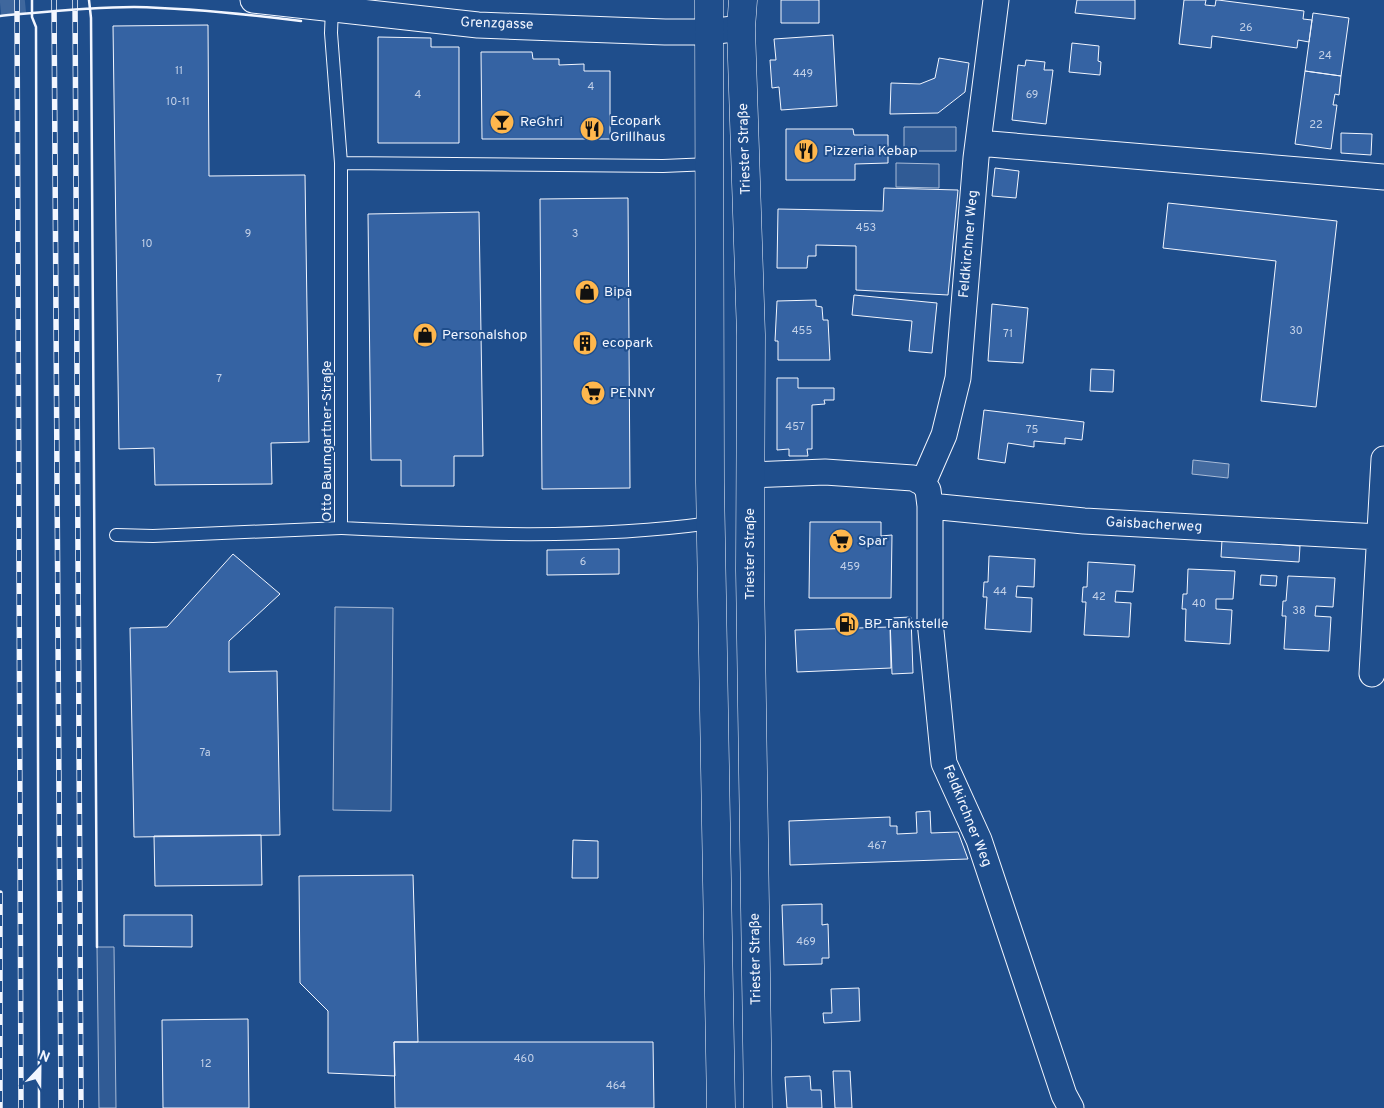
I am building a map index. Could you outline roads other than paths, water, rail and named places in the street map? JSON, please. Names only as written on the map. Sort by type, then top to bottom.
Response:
[{"type":"main road","points":[[709,0],[711,523],[721,1108]]},
{"type":"main road","name":"Triester Straße","points":[[743,0],[742,28],[752,334],[750,476],[758,1108]]},
{"type":"street","name":"Grenzgasse","points":[[253,0],[478,25],[710,32],[742,28]]},
{"type":"street","name":"Feldkirchner Weg","points":[[996,0],[978,143],[958,378],[944,435],[923,483],[928,490],[930,506],[930,621],[944,763],[979,840],[1070,1108]]},
{"type":"street","points":[[978,143],[1384,177]]},
{"type":"street","points":[[1372,674],[1384,459]]},
{"type":"street","points":[[750,476],[825,472],[913,478],[923,483]]},
{"type":"street","name":"Gaisbacherweg","points":[[930,506],[1084,521],[1379,537]]},
{"type":"lane","name":"Otto Baumgartner-Straße","points":[[332,8],[331,34],[341,163],[342,528],[518,536],[672,528],[711,523]]},
{"type":"lane","points":[[341,163],[663,166],[710,164]]},
{"type":"lane","points":[[116,535],[153,536],[342,528]]},
{"type":"tunnel","points":[[0,3],[30,0]]},
{"type":"railway","points":[[17,0],[21,1108]]},
{"type":"railway","points":[[54,0],[61,1108]]},
{"type":"railway","points":[[75,0],[81,1108]]},
{"type":"railway","points":[[0,893],[0,1108]]},
{"type":"place","name":"ReGhri","points":[[502,122]]},
{"type":"place","name":"Ecopark Grillhaus","points":[[592,129]]},
{"type":"place","name":"Pizzeria Kebap","points":[[806,151]]},
{"type":"place","name":"Bipa","points":[[587,292]]},
{"type":"place","name":"Personalshop","points":[[425,335]]},
{"type":"place","name":"ecopark","points":[[585,343]]},
{"type":"place","name":"PENNY","points":[[593,393]]},
{"type":"place","name":"Spar","points":[[841,541]]},
{"type":"place","name":"BP Tankstelle","points":[[847,624]]}]
